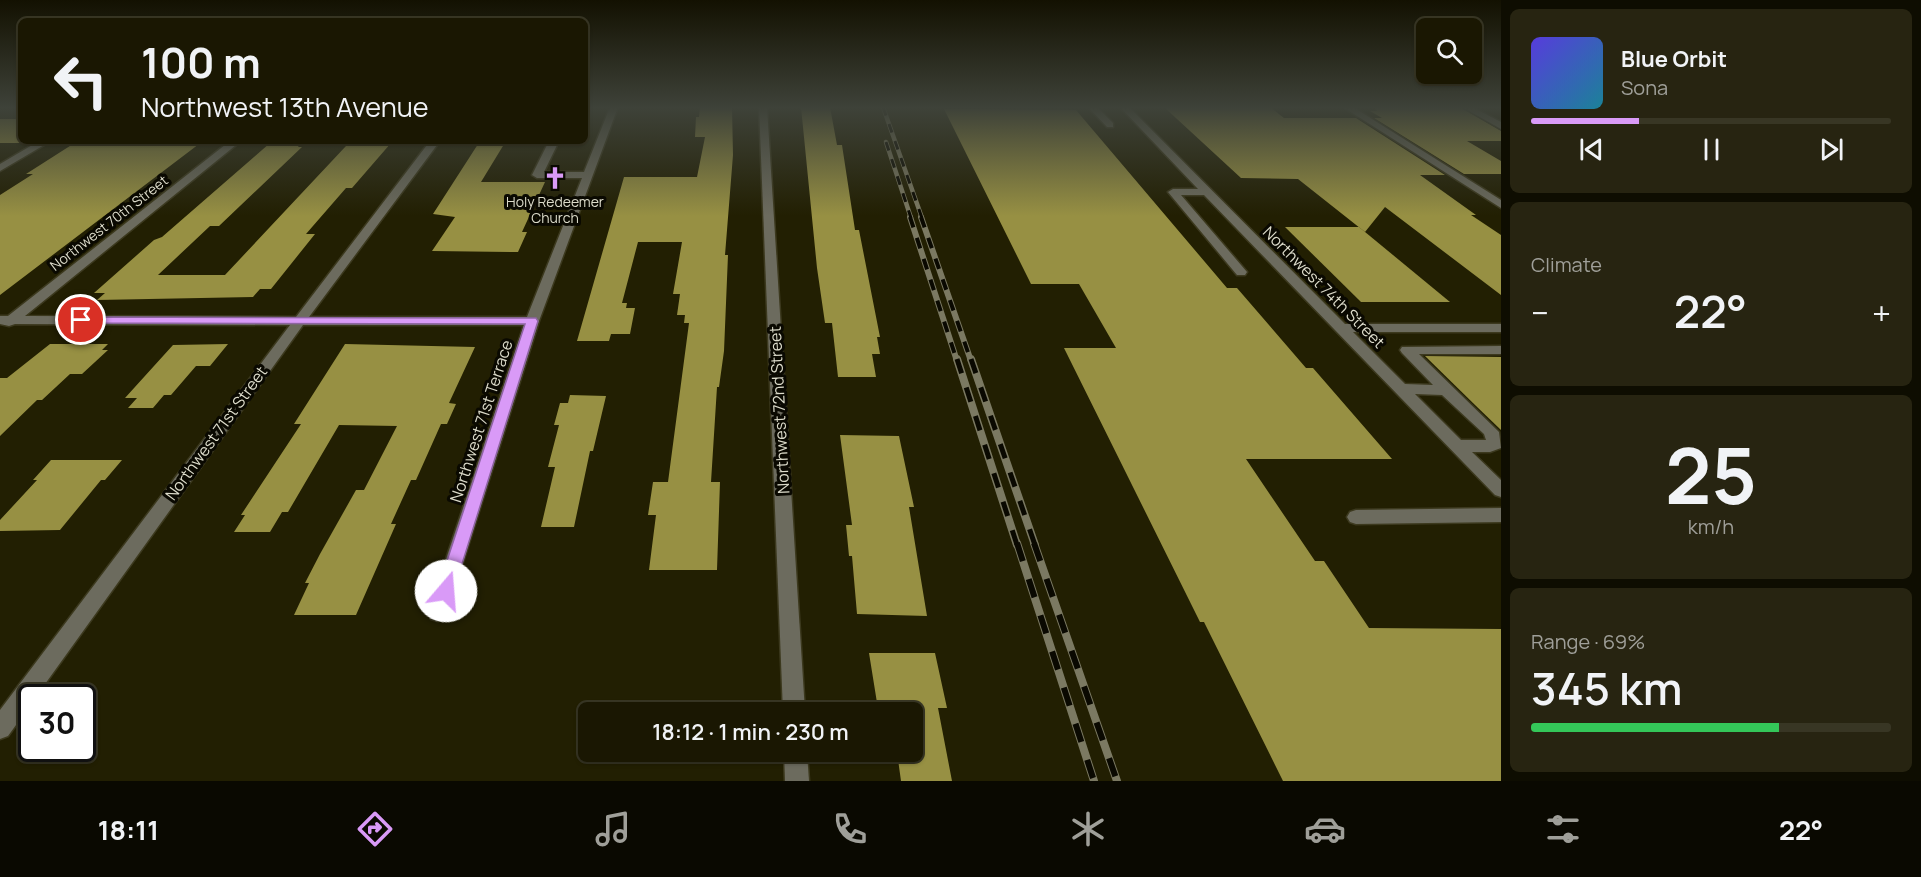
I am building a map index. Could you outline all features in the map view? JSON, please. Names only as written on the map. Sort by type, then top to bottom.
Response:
[{"type":"street","name":"Northwest 71st Terrace","points":[[438,613],[532,321],[600,143]]},
{"type":"street","name":"Northwest 72nd Street","points":[[766,143],[794,702]]},
{"type":"street","name":"Northwest 74th Street","points":[[1160,143],[1501,491]]},
{"type":"street","points":[[1404,143],[1501,205]]},
{"type":"street","points":[[0,168],[41,144]]},
{"type":"street","name":"Northwest 70th Street","points":[[0,329],[6,320],[232,144]]},
{"type":"street","name":"Northwest 71st Street","points":[[0,729],[299,321],[433,144]]},
{"type":"street","points":[[552,144],[537,175],[588,175]]},
{"type":"street","points":[[1207,192],[1173,192],[1241,272]]},
{"type":"street","points":[[6,320],[532,321]]},
{"type":"street","points":[[1341,328],[1495,328],[1501,338]]},
{"type":"street","points":[[1385,328],[1491,432],[1495,444],[1457,446]]},
{"type":"street","points":[[1407,350],[1501,350]]},
{"type":"street","points":[[1401,389],[1446,390]]},
{"type":"street","points":[[1356,517],[1501,515]]},
{"type":"street","points":[[796,762],[797,781]]},
{"type":"building","points":[[704,143],[733,143],[725,255],[728,255],[724,351],[719,387],[717,387],[711,482],[720,482],[717,570],[649,570],[656,515],[648,515],[653,482],[668,482],[689,323],[684,323],[685,315],[677,315],[680,294],[673,294],[682,242],[638,242],[622,303],[627,303],[626,308],[635,308],[630,334],[611,334],[609,341],[577,341],[624,177],[697,177]]},
{"type":"building","points":[[805,143],[837,143],[842,145],[855,230],[859,230],[880,337],[877,337],[880,354],[872,354],[876,377],[838,377],[832,323],[825,323]]},
{"type":"building","points":[[961,143],[1104,143],[1227,288],[1237,288],[1306,368],[1313,368],[1392,459],[1246,459],[1315,561],[1324,561],[1369,628],[1501,629],[1501,781],[1283,781],[1204,622],[1200,622],[1064,348],[1116,348],[1079,284],[1031,284]]},
{"type":"building","points":[[1204,143],[1396,143],[1445,175],[1420,175],[1501,235],[1501,295],[1385,207],[1365,232],[1298,179],[1241,178]]},
{"type":"building","points":[[1415,143],[1471,143],[1501,161],[1501,174],[1464,174]]},
{"type":"building","points":[[73,144],[199,144],[0,295],[0,195],[33,174],[26,174]]},
{"type":"building","points":[[269,144],[300,144],[298,147],[302,147],[219,226],[210,226],[158,275],[225,275],[346,146],[390,144],[352,188],[346,188],[306,234],[315,234],[271,289],[260,289],[253,297],[97,300],[105,293],[94,293],[154,240],[162,237]]},
{"type":"building","points":[[478,144],[504,144],[481,182],[545,182],[522,232],[527,232],[518,252],[432,251],[455,217],[433,214]]},
{"type":"building","points":[[1285,227],[1359,227],[1450,302],[1361,302]]},
{"type":"building","points":[[50,344],[108,344],[102,350],[108,350],[82,374],[70,374],[42,400],[37,400],[0,436],[0,378],[7,378]]},
{"type":"building","points":[[228,344],[210,366],[196,366],[171,395],[164,395],[153,408],[128,408],[137,398],[125,398],[173,345]]},
{"type":"building","points":[[345,344],[475,347],[449,403],[456,404],[447,424],[441,424],[416,480],[411,480],[391,524],[396,524],[356,615],[294,615],[309,583],[305,583],[320,554],[356,490],[364,490],[397,426],[339,425],[288,512],[282,512],[270,532],[234,532],[245,515],[241,515],[301,424],[294,424]]},
{"type":"building","points":[[1425,356],[1501,357],[1501,430],[1475,405]]},
{"type":"building","points":[[570,395],[606,396],[593,451],[590,451],[574,527],[541,527],[555,467],[548,467],[559,425],[554,425],[560,403],[568,403]]},
{"type":"building","points":[[840,435],[899,436],[914,507],[909,507],[927,616],[857,614],[852,556],[849,556],[846,525],[852,525]]},
{"type":"building","points":[[51,460],[122,460],[105,480],[101,480],[60,530],[0,531],[0,520],[37,480],[33,480]]},
{"type":"building","points":[[869,653],[935,653],[947,708],[938,708],[952,781],[901,781],[898,762],[923,762],[923,702],[877,702]]},
{"type":"railway","points":[[886,143],[911,218]]},
{"type":"railway","points":[[896,143],[922,218]]},
{"type":"railway","points":[[910,217],[957,361]]},
{"type":"railway","points":[[921,217],[971,361]]},
{"type":"railway","points":[[957,359],[1017,545]]},
{"type":"railway","points":[[971,359],[1035,545]]},
{"type":"railway","points":[[1017,543],[1094,781]]},
{"type":"railway","points":[[1034,543],[1117,781]]},
{"type":"place","name":"Holy Redeemer Church","points":[[555,178]]},
{"type":"route","points":[[81,320],[532,321],[446,591]]}]
